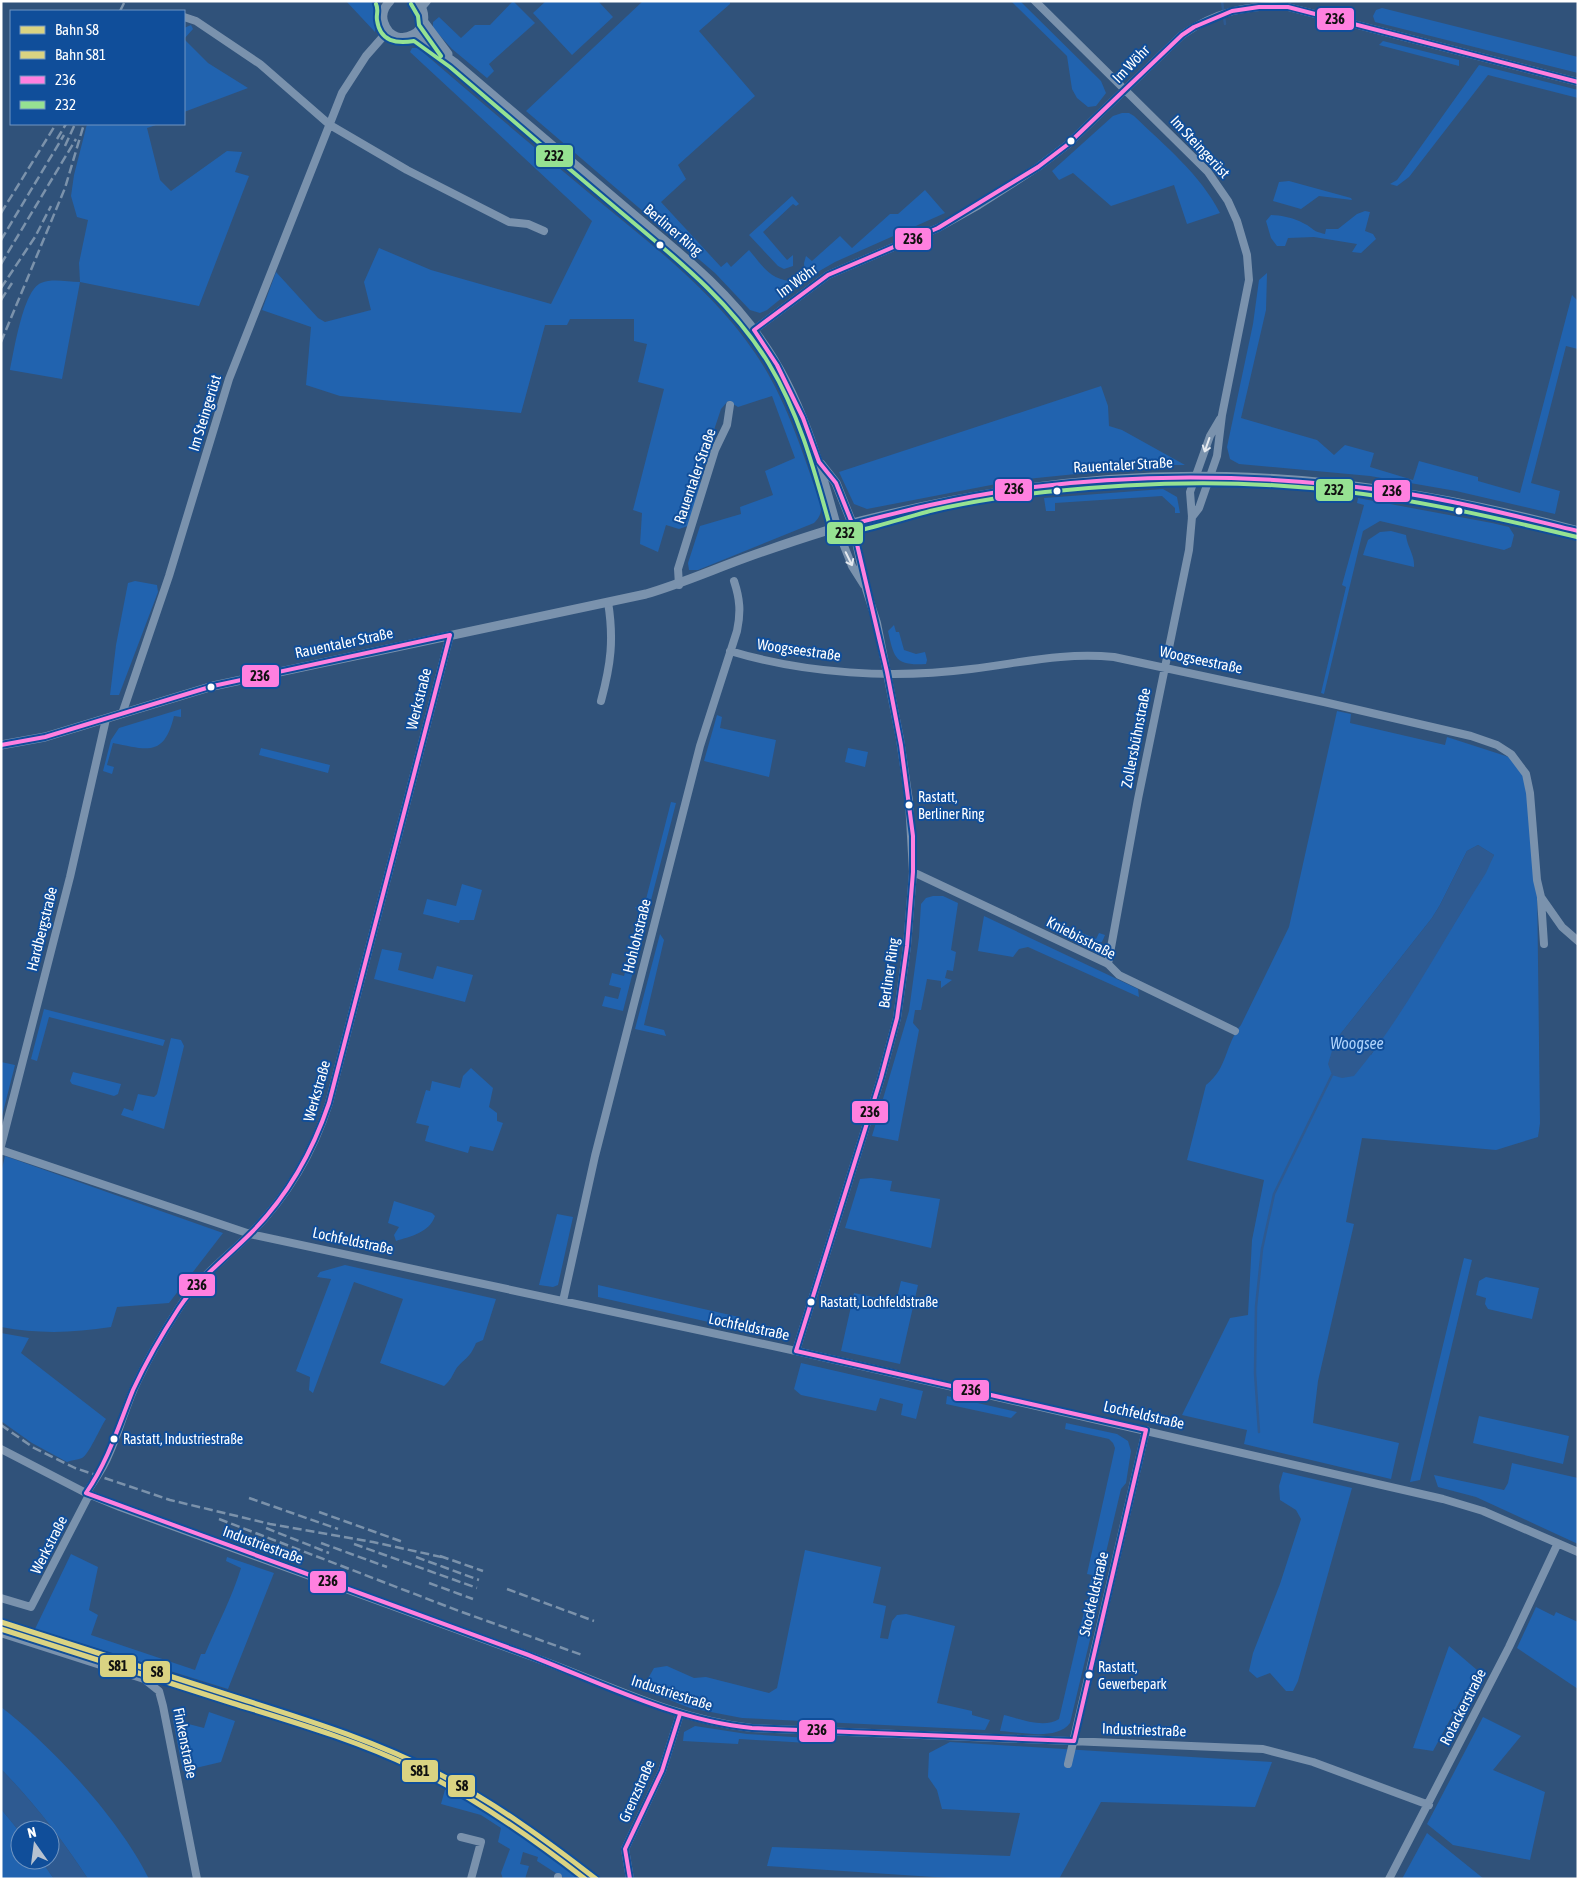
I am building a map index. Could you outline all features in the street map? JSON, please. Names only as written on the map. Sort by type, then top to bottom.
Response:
[{"type":"street","name":"Im Steingerüst","points":[[1035,1],[1208,172],[1228,200],[1241,233],[1248,260],[1248,287],[1222,415],[1218,456],[1212,475]]},
{"type":"street","points":[[385,3],[383,18],[388,31],[399,37],[416,34],[424,22]]},
{"type":"street","name":"Berliner Ring","points":[[422,3],[424,22],[454,62]]},
{"type":"street","name":"Im Wöhr","points":[[754,330],[828,275],[938,228],[1008,187],[1067,145],[1125,91],[1167,48],[1198,24],[1228,11],[1270,6],[1288,8],[1578,82]]},
{"type":"street","points":[[185,17],[196,21],[260,64],[330,126],[407,170],[509,222],[528,224],[544,231]]},
{"type":"street","name":"Im Steingerüst","points":[[122,714],[169,576],[229,379],[348,83],[388,31]]},
{"type":"street","name":"Berliner Ring","points":[[416,34],[454,62],[696,268],[714,284],[754,330],[777,365],[790,390],[819,462],[837,528],[852,566],[866,588]]},
{"type":"street","name":"Rauentaler Straße","points":[[679,585],[678,569],[714,450],[727,425],[730,405]]},
{"type":"street","name":"Im Steingerüst","points":[[1195,476],[1210,436],[1222,415]]},
{"type":"street","name":"Berliner Ring","points":[[796,1350],[881,1078],[897,1018],[906,955],[913,872],[909,801],[877,623],[866,588],[852,523],[836,483],[819,462]]},
{"type":"street","name":"Rauentaler Straße","points":[[1,745],[23,742],[106,719],[213,686],[608,602],[679,585],[745,558],[852,523],[988,493],[1057,483],[1119,478],[1212,475],[1323,481],[1409,493],[1487,509],[1578,532]]},
{"type":"street","name":"Zollersbühnstraße","points":[[1192,517],[1199,508],[1212,475]]},
{"type":"street","name":"Zollersbühnstraße","points":[[1108,964],[1164,666],[1189,550],[1192,517],[1190,492],[1195,476]]},
{"type":"street","name":"Hohlohstraße","points":[[563,1301],[595,1156],[700,746],[741,613],[740,601],[734,581]]},
{"type":"street","points":[[601,701],[610,667],[612,648],[608,602]]},
{"type":"street","name":"Werkstraße","points":[[1,1598],[31,1608],[109,1455],[138,1381],[178,1308],[205,1275],[250,1234],[296,1179],[320,1130],[450,635]]},
{"type":"street","name":"Woogseestraße","points":[[730,651],[756,659],[809,667],[887,672],[971,669],[1054,656],[1089,654],[1130,659],[1406,721],[1497,745],[1511,754],[1526,774],[1530,794],[1537,880],[1541,897],[1544,944]]},
{"type":"street","name":"Hardbergstraße","points":[[1,1146],[68,885],[106,719]]},
{"type":"street","name":"Kniebisstraße","points":[[913,872],[1108,964],[1119,975],[1235,1031]]},
{"type":"street","name":"Woogseestraße","points":[[1541,897],[1562,927],[1578,941]]},
{"type":"street","name":"Lochfeldstraße","points":[[1,1150],[250,1234],[796,1350],[1464,1504],[1516,1524],[1578,1552]]},
{"type":"street","name":"Stockfeldstraße","points":[[1068,1764],[1146,1430]]},
{"type":"street","name":"Industriestraße","points":[[1,1449],[88,1494],[554,1665],[680,1714],[732,1726],[752,1728],[991,1736],[1074,1742],[1248,1747],[1270,1750],[1313,1762],[1429,1805]]},
{"type":"street","name":"Rotackerstraße","points":[[1389,1879],[1429,1805],[1557,1544]]},
{"type":"street","name":"Finkenstraße","points":[[1,1633],[113,1668],[144,1679],[155,1686],[163,1706],[197,1879]]},
{"type":"street","name":"Grenzstraße","points":[[630,1879],[626,1849],[662,1771],[680,1714]]},
{"type":"street","points":[[461,1837],[481,1842],[472,1879]]},
{"type":"shaded area","points":[[346,1],[371,1],[376,12],[375,32]]},
{"type":"shaded area","points":[[513,1],[535,23],[489,64],[494,71],[487,78],[452,49],[433,28],[433,22],[439,17],[461,38],[475,25],[490,25]]},
{"type":"shaded area","points":[[546,1],[598,1],[613,17],[572,55],[533,13]]},
{"type":"shaded area","points":[[643,1],[730,1],[730,4],[699,31],[755,96],[678,165],[686,179],[661,202],[721,267],[727,262],[731,267],[749,250],[764,268],[774,276],[799,284],[767,310],[760,313],[750,310],[715,273],[526,111]]},
{"type":"shaded area","points":[[1011,1],[1020,1],[1101,81],[1106,93],[1096,106],[1088,107],[1077,98],[1072,89],[1067,56]]},
{"type":"shaded area","points":[[1382,8],[1578,57],[1578,73],[1375,22],[1373,16],[1376,10]]},
{"type":"shaded area","points":[[191,25],[193,29],[185,38],[185,28]]},
{"type":"shaded area","points":[[185,40],[208,63],[248,88],[185,112]]},
{"type":"shaded area","points":[[1383,41],[1459,60],[1459,66],[1379,45]]},
{"type":"shaded area","points":[[412,48],[418,48],[660,251],[701,289],[738,330],[755,353],[776,388],[800,444],[820,502],[820,513],[814,523],[698,570],[689,570],[688,563],[700,526],[741,514],[740,507],[773,495],[765,471],[795,458],[772,396],[738,407],[728,401],[721,409],[697,481],[702,483],[688,526],[679,529],[666,525],[658,552],[640,544],[642,513],[633,510],[664,389],[638,382],[647,344],[634,341],[634,319],[570,319],[567,325],[545,325],[521,413],[340,396],[306,385],[311,327],[262,310],[276,272],[318,318],[325,322],[371,310],[364,282],[379,248],[431,270],[551,304],[592,221],[410,52]]},
{"type":"shaded area","points":[[1479,65],[1578,90],[1578,98],[1488,75],[1409,177],[1397,186],[1390,184],[1397,180]]},
{"type":"shaded area","points":[[1129,113],[1134,116],[1181,161],[1212,199],[1220,213],[1187,224],[1174,185],[1111,206],[1073,173],[1059,180],[1052,171],[1113,116]]},
{"type":"shaded area","points":[[87,125],[156,125],[147,128],[160,180],[171,191],[227,151],[242,152],[235,172],[249,176],[199,306],[80,282],[79,263],[88,220],[77,217],[71,196],[74,175]]},
{"type":"shaded area","points":[[1289,181],[1351,198],[1352,200],[1319,196],[1301,209],[1273,201],[1279,182]]},
{"type":"shaded area","points":[[925,190],[945,213],[835,262],[809,277],[805,275],[804,263],[806,256],[812,261],[840,236],[852,248],[890,214],[898,214]]},
{"type":"shaded area","points":[[792,196],[799,204],[796,206],[793,204],[763,232],[787,260],[793,255],[793,266],[784,269],[778,266],[749,235]]},
{"type":"shaded area","points":[[1365,211],[1370,212],[1365,231],[1373,234],[1376,239],[1361,253],[1352,252],[1357,244],[1314,237],[1288,238],[1285,246],[1277,246],[1271,238],[1266,221],[1271,215],[1287,217],[1300,221],[1315,231],[1325,234],[1326,229],[1338,229],[1357,214]]},
{"type":"shaded area","points":[[1267,273],[1266,310],[1241,418],[1317,440],[1334,455],[1345,445],[1374,453],[1370,467],[1413,480],[1419,461],[1478,477],[1478,481],[1520,493],[1572,295],[1578,301],[1578,349],[1566,346],[1531,483],[1560,491],[1555,514],[1456,491],[1370,476],[1239,464],[1230,459],[1227,447],[1253,324],[1259,280]]},
{"type":"shaded area","points":[[50,281],[80,282],[62,379],[10,370],[20,322],[29,297],[35,288],[41,283]]},
{"type":"shaded area","points":[[1101,386],[1108,406],[1109,426],[1122,430],[1185,465],[1169,465],[1166,459],[1125,461],[1125,469],[1017,480],[867,509],[854,504],[839,472]]},
{"type":"shaded area","points":[[1163,489],[1177,497],[1180,513],[1175,513],[1175,508],[1162,496],[1055,503],[1055,511],[1046,511],[1044,498]]},
{"type":"shaded area","points":[[1358,498],[1509,527],[1514,535],[1511,547],[1504,550],[1380,521],[1363,531],[1324,694],[1321,693],[1346,587],[1342,585],[1364,505],[1357,503]]},
{"type":"shaded area","points":[[1391,531],[1406,535],[1414,567],[1363,555],[1368,540],[1380,532]]},
{"type":"shaded area","points":[[135,581],[157,585],[158,592],[119,695],[110,695],[116,645],[128,583]]},
{"type":"shaded area","points":[[894,625],[896,632],[899,632],[904,650],[916,654],[925,652],[926,664],[902,662],[894,654],[888,631]]},
{"type":"shaded area","points":[[181,709],[181,717],[174,716],[165,739],[153,748],[136,748],[113,743],[107,765],[114,767],[112,774],[103,771],[111,740],[119,728]]},
{"type":"shaded area","points":[[1337,711],[1351,714],[1350,723],[1445,745],[1447,737],[1515,759],[1526,774],[1537,880],[1540,1123],[1538,1137],[1496,1150],[1362,1138],[1346,1222],[1354,1224],[1318,1381],[1313,1423],[1399,1443],[1391,1479],[1244,1444],[1247,1430],[1182,1415],[1230,1318],[1248,1315],[1252,1240],[1264,1180],[1187,1160],[1206,1085],[1223,1064],[1232,1040],[1289,927]],"holes":[[[1478,845],[1494,855],[1462,911],[1371,1055],[1335,1041],[1432,918],[1467,851]]]},
{"type":"shaded area","points":[[717,715],[722,717],[720,728],[776,740],[769,777],[704,761]]},
{"type":"shaded area","points":[[261,748],[330,765],[328,773],[259,755]]},
{"type":"shaded area","points":[[848,748],[868,752],[865,767],[845,762]]},
{"type":"shaded area","points":[[671,802],[676,803],[649,908],[646,911],[639,911],[635,907],[644,907]]},
{"type":"shaded area","points":[[462,884],[482,890],[474,920],[460,920],[459,923],[423,914],[427,899],[456,906]]},
{"type":"shaded area","points":[[943,896],[958,903],[951,950],[956,952],[953,971],[947,970],[945,978],[952,980],[941,988],[941,981],[927,979],[921,1010],[915,1010],[913,1023],[919,1030],[898,1141],[872,1136],[909,1011],[919,937],[921,904],[926,898]]},
{"type":"shaded area","points":[[984,916],[1138,989],[1139,997],[1028,947],[1019,949],[1013,957],[978,951]]},
{"type":"shaded area","points":[[1059,923],[1096,939],[1099,933],[1105,935],[1102,942],[1087,944],[1056,930]]},
{"type":"shaded area","points":[[660,934],[664,940],[644,1025],[664,1030],[666,1036],[635,1029]]},
{"type":"shaded area","points":[[382,949],[402,953],[398,970],[433,979],[437,966],[473,975],[465,1002],[374,979]]},
{"type":"shaded area","points":[[630,954],[637,956],[623,1011],[602,1006],[605,996],[618,999],[621,988],[609,985],[612,973],[624,976]]},
{"type":"shaded area","points":[[44,1009],[165,1040],[163,1046],[49,1017],[37,1061],[31,1059]]},
{"type":"shaded area","points":[[171,1038],[181,1040],[184,1046],[164,1129],[121,1115],[124,1108],[133,1111],[138,1094],[154,1097],[157,1094]]},
{"type":"shaded area","points":[[1,1062],[15,1065],[2,1116],[1,1116]]},
{"type":"shaded area","points":[[471,1068],[493,1088],[489,1107],[497,1113],[497,1121],[503,1123],[493,1151],[470,1146],[468,1153],[425,1141],[429,1126],[416,1123],[426,1090],[430,1091],[432,1081],[460,1088],[463,1076]]},
{"type":"shaded area","points":[[73,1072],[121,1084],[118,1094],[114,1096],[72,1084],[70,1081]]},
{"type":"shaded area","points":[[5,1156],[223,1233],[169,1303],[117,1307],[111,1327],[83,1331],[28,1331],[1,1327],[1,1173]]},
{"type":"shaded area","points":[[871,1178],[892,1181],[890,1191],[940,1199],[931,1248],[845,1228],[860,1179]]},
{"type":"shaded area","points":[[394,1201],[432,1213],[435,1216],[424,1230],[396,1241],[394,1235],[399,1227],[388,1223]]},
{"type":"shaded area","points":[[557,1214],[573,1217],[558,1285],[553,1287],[539,1285]]},
{"type":"shaded area","points":[[1464,1258],[1472,1260],[1420,1480],[1410,1482]]},
{"type":"shaded area","points":[[345,1265],[496,1299],[483,1340],[476,1343],[471,1353],[459,1365],[444,1386],[380,1363],[403,1299],[354,1282],[313,1393],[309,1390],[310,1377],[296,1371],[331,1279],[317,1277],[320,1272]]},
{"type":"shaded area","points":[[1486,1277],[1539,1288],[1532,1319],[1488,1309],[1485,1304],[1486,1298],[1476,1295],[1479,1281]]},
{"type":"shaded area","points":[[901,1281],[918,1285],[900,1364],[841,1351],[854,1293],[896,1302]]},
{"type":"shaded area","points":[[598,1285],[739,1317],[740,1322],[785,1333],[784,1339],[598,1297]]},
{"type":"shaded area","points":[[1,1333],[29,1338],[21,1353],[106,1419],[88,1452],[82,1458],[67,1462],[32,1443],[1,1421]]},
{"type":"shaded area","points":[[801,1363],[923,1391],[916,1419],[901,1415],[903,1404],[880,1398],[876,1411],[801,1395],[794,1389]]},
{"type":"shaded area","points":[[947,1396],[1017,1412],[1011,1418],[946,1404]]},
{"type":"shaded area","points":[[1479,1416],[1569,1436],[1563,1464],[1473,1443]]},
{"type":"shaded area","points":[[1066,1423],[1117,1434],[1128,1441],[1131,1451],[1126,1483],[1121,1489],[1104,1561],[1107,1567],[1102,1588],[1089,1589],[1092,1575],[1087,1574],[1115,1448],[1109,1439],[1065,1429]]},
{"type":"shaded area","points":[[1512,1463],[1578,1478],[1578,1544],[1476,1497],[1438,1487],[1434,1475],[1504,1490],[1508,1483]]},
{"type":"shaded area","points":[[1283,1472],[1352,1488],[1298,1681],[1293,1691],[1286,1691],[1270,1673],[1257,1678],[1249,1671],[1253,1653],[1280,1584],[1301,1519],[1296,1510],[1280,1500],[1279,1486]]},
{"type":"shaded area","points":[[805,1550],[881,1567],[873,1603],[886,1606],[880,1638],[888,1639],[892,1621],[897,1615],[906,1614],[955,1626],[937,1703],[972,1711],[972,1715],[990,1720],[985,1730],[742,1718],[690,1708],[642,1689],[654,1668],[667,1666],[694,1678],[706,1677],[769,1693],[777,1688]]},
{"type":"shaded area","points":[[71,1554],[98,1567],[89,1610],[98,1615],[91,1635],[195,1670],[201,1654],[205,1654],[229,1601],[241,1568],[226,1561],[227,1557],[274,1573],[228,1689],[35,1629]]},
{"type":"shaded area","points":[[1087,1599],[1099,1602],[1070,1723],[1064,1729],[1047,1734],[1000,1731],[1004,1715],[1039,1723],[1053,1722],[1059,1719]]},
{"type":"shaded area","points":[[1536,1607],[1554,1616],[1556,1612],[1578,1622],[1578,1689],[1517,1648]]},
{"type":"shaded area","points":[[1449,1646],[1477,1670],[1433,1751],[1413,1748]]},
{"type":"shaded area","points":[[1,1707],[42,1742],[84,1786],[121,1833],[149,1879],[88,1879],[60,1839],[60,1820],[45,1820],[1,1769]]},
{"type":"shaded area","points":[[209,1712],[235,1721],[221,1762],[183,1771],[173,1720],[204,1728]]},
{"type":"shaded area","points":[[1483,1717],[1521,1736],[1493,1770],[1545,1792],[1530,1860],[1453,1845],[1427,1824]]},
{"type":"shaded area","points":[[695,1726],[747,1734],[808,1738],[808,1743],[739,1739],[738,1744],[683,1741],[684,1732]]},
{"type":"shaded area","points":[[950,1742],[1272,1762],[1255,1807],[1101,1802],[1059,1879],[964,1879],[767,1866],[772,1847],[1010,1856],[1020,1813],[942,1809],[937,1790],[928,1777],[929,1753]]},
{"type":"shaded area","points":[[446,1786],[491,1810],[587,1879],[562,1877],[537,1861],[538,1857],[523,1852],[520,1864],[529,1866],[525,1879],[503,1879],[501,1873],[510,1849],[498,1842],[501,1828],[481,1815],[441,1804]]},
{"type":"shaded area","points":[[1,1809],[10,1820],[10,1870],[48,1870],[54,1879],[1,1879]]},
{"type":"shaded area","points":[[1427,1833],[1484,1879],[1402,1879]]},
{"type":"water","name":"Woogsee","points":[[1478,845],[1494,855],[1486,873],[1407,1003],[1373,1053],[1354,1076],[1342,1078],[1332,1075],[1328,1064],[1335,1041],[1432,918],[1467,851]]},
{"type":"water","points":[[1,1769],[45,1820],[10,1820],[1,1809]]},
{"type":"water","points":[[60,1839],[88,1879],[54,1879],[48,1870],[60,1870]]},
{"type":"waterway","points":[[1222,1],[1225,24]]},
{"type":"waterway","points":[[1259,1432],[1255,1373],[1256,1307],[1262,1249],[1274,1194],[1332,1075]]},
{"type":"railway","points":[[120,10],[125,1]]},
{"type":"railway","points":[[1,213],[55,125]]},
{"type":"railway","points":[[57,139],[65,125]]},
{"type":"railway","points":[[65,146],[75,125]]},
{"type":"railway","points":[[1,342],[65,188],[84,125]]},
{"type":"railway","points":[[1,240],[64,135]]},
{"type":"railway","points":[[1,264],[76,139]]},
{"type":"railway","points":[[1,288],[35,237],[51,206]]},
{"type":"railway","points":[[1,300],[12,283]]},
{"type":"railway","points":[[1,1425],[34,1448],[75,1468],[170,1500],[270,1524],[373,1542],[446,1558]]},
{"type":"railway","points":[[249,1498],[338,1529]]},
{"type":"railway","points":[[319,1512],[403,1542]]},
{"type":"railway","points":[[219,1519],[459,1611],[582,1655]]},
{"type":"railway","points":[[266,1528],[329,1553]]},
{"type":"railway","points":[[321,1543],[387,1567]]},
{"type":"railway","points":[[354,1544],[477,1588]]},
{"type":"railway","points":[[440,1556],[483,1571]]},
{"type":"railway","points":[[416,1557],[479,1580]]},
{"type":"railway","points":[[429,1583],[473,1599]]},
{"type":"railway","points":[[507,1589],[594,1621]]},
{"type":"rail line","name":"S8","points":[[1,1622],[364,1740],[460,1785],[539,1836],[596,1879]]},
{"type":"rail line","name":"S81","points":[[1,1629],[324,1732],[392,1758],[437,1780],[481,1805],[523,1833],[585,1879]]},
{"type":"transit line","name":"232","points":[[376,4],[379,27],[386,37],[390,40],[401,42],[414,41],[450,67],[680,262],[737,320],[769,364],[790,403],[806,445],[831,530],[834,534],[866,529],[930,511],[1016,495],[1108,486],[1203,483],[1298,487],[1403,500],[1473,513],[1577,537]]},
{"type":"transit line","name":"232","points":[[411,4],[418,16],[419,25],[441,56]]},
{"type":"transit line","name":"236","points":[[796,1351],[881,1078],[897,1018],[907,946],[913,872],[913,836],[901,745],[887,672],[852,523],[836,483],[819,462],[803,418],[777,365],[754,330],[828,275],[938,228],[1038,167],[1067,145],[1182,35],[1194,27],[1232,11],[1259,7],[1288,7],[1578,82]]},
{"type":"transit line","name":"236","points":[[839,537],[837,528],[977,495],[1071,483],[1116,479],[1162,478],[1253,479],[1390,491],[1461,504],[1578,531]]},
{"type":"transit line","name":"236","points":[[1,745],[45,737],[213,686],[450,635]]},
{"type":"transit line","name":"236","points":[[86,1493],[107,1455],[133,1390],[166,1328],[186,1298],[203,1278],[250,1234],[276,1205],[297,1173],[315,1139],[329,1103],[450,635]]},
{"type":"transit line","name":"236","points":[[796,1351],[1146,1430]]},
{"type":"transit line","name":"236","points":[[1074,1741],[1146,1430]]},
{"type":"transit line","name":"236","points":[[86,1493],[523,1653],[635,1698],[693,1717],[722,1724],[752,1728],[1074,1741]]},
{"type":"transit line","name":"236","points":[[630,1879],[625,1849],[662,1771],[680,1714]]},
{"type":"place","name":"Rastatt, Berliner Ring","points":[[909,805]]},
{"type":"place","name":"Rastatt, Lochfeldstraße","points":[[811,1302]]},
{"type":"place","name":"Rastatt, Industriestraße","points":[[114,1439]]},
{"type":"place","name":"Rastatt, Gewerbepark","points":[[1089,1675]]}]
